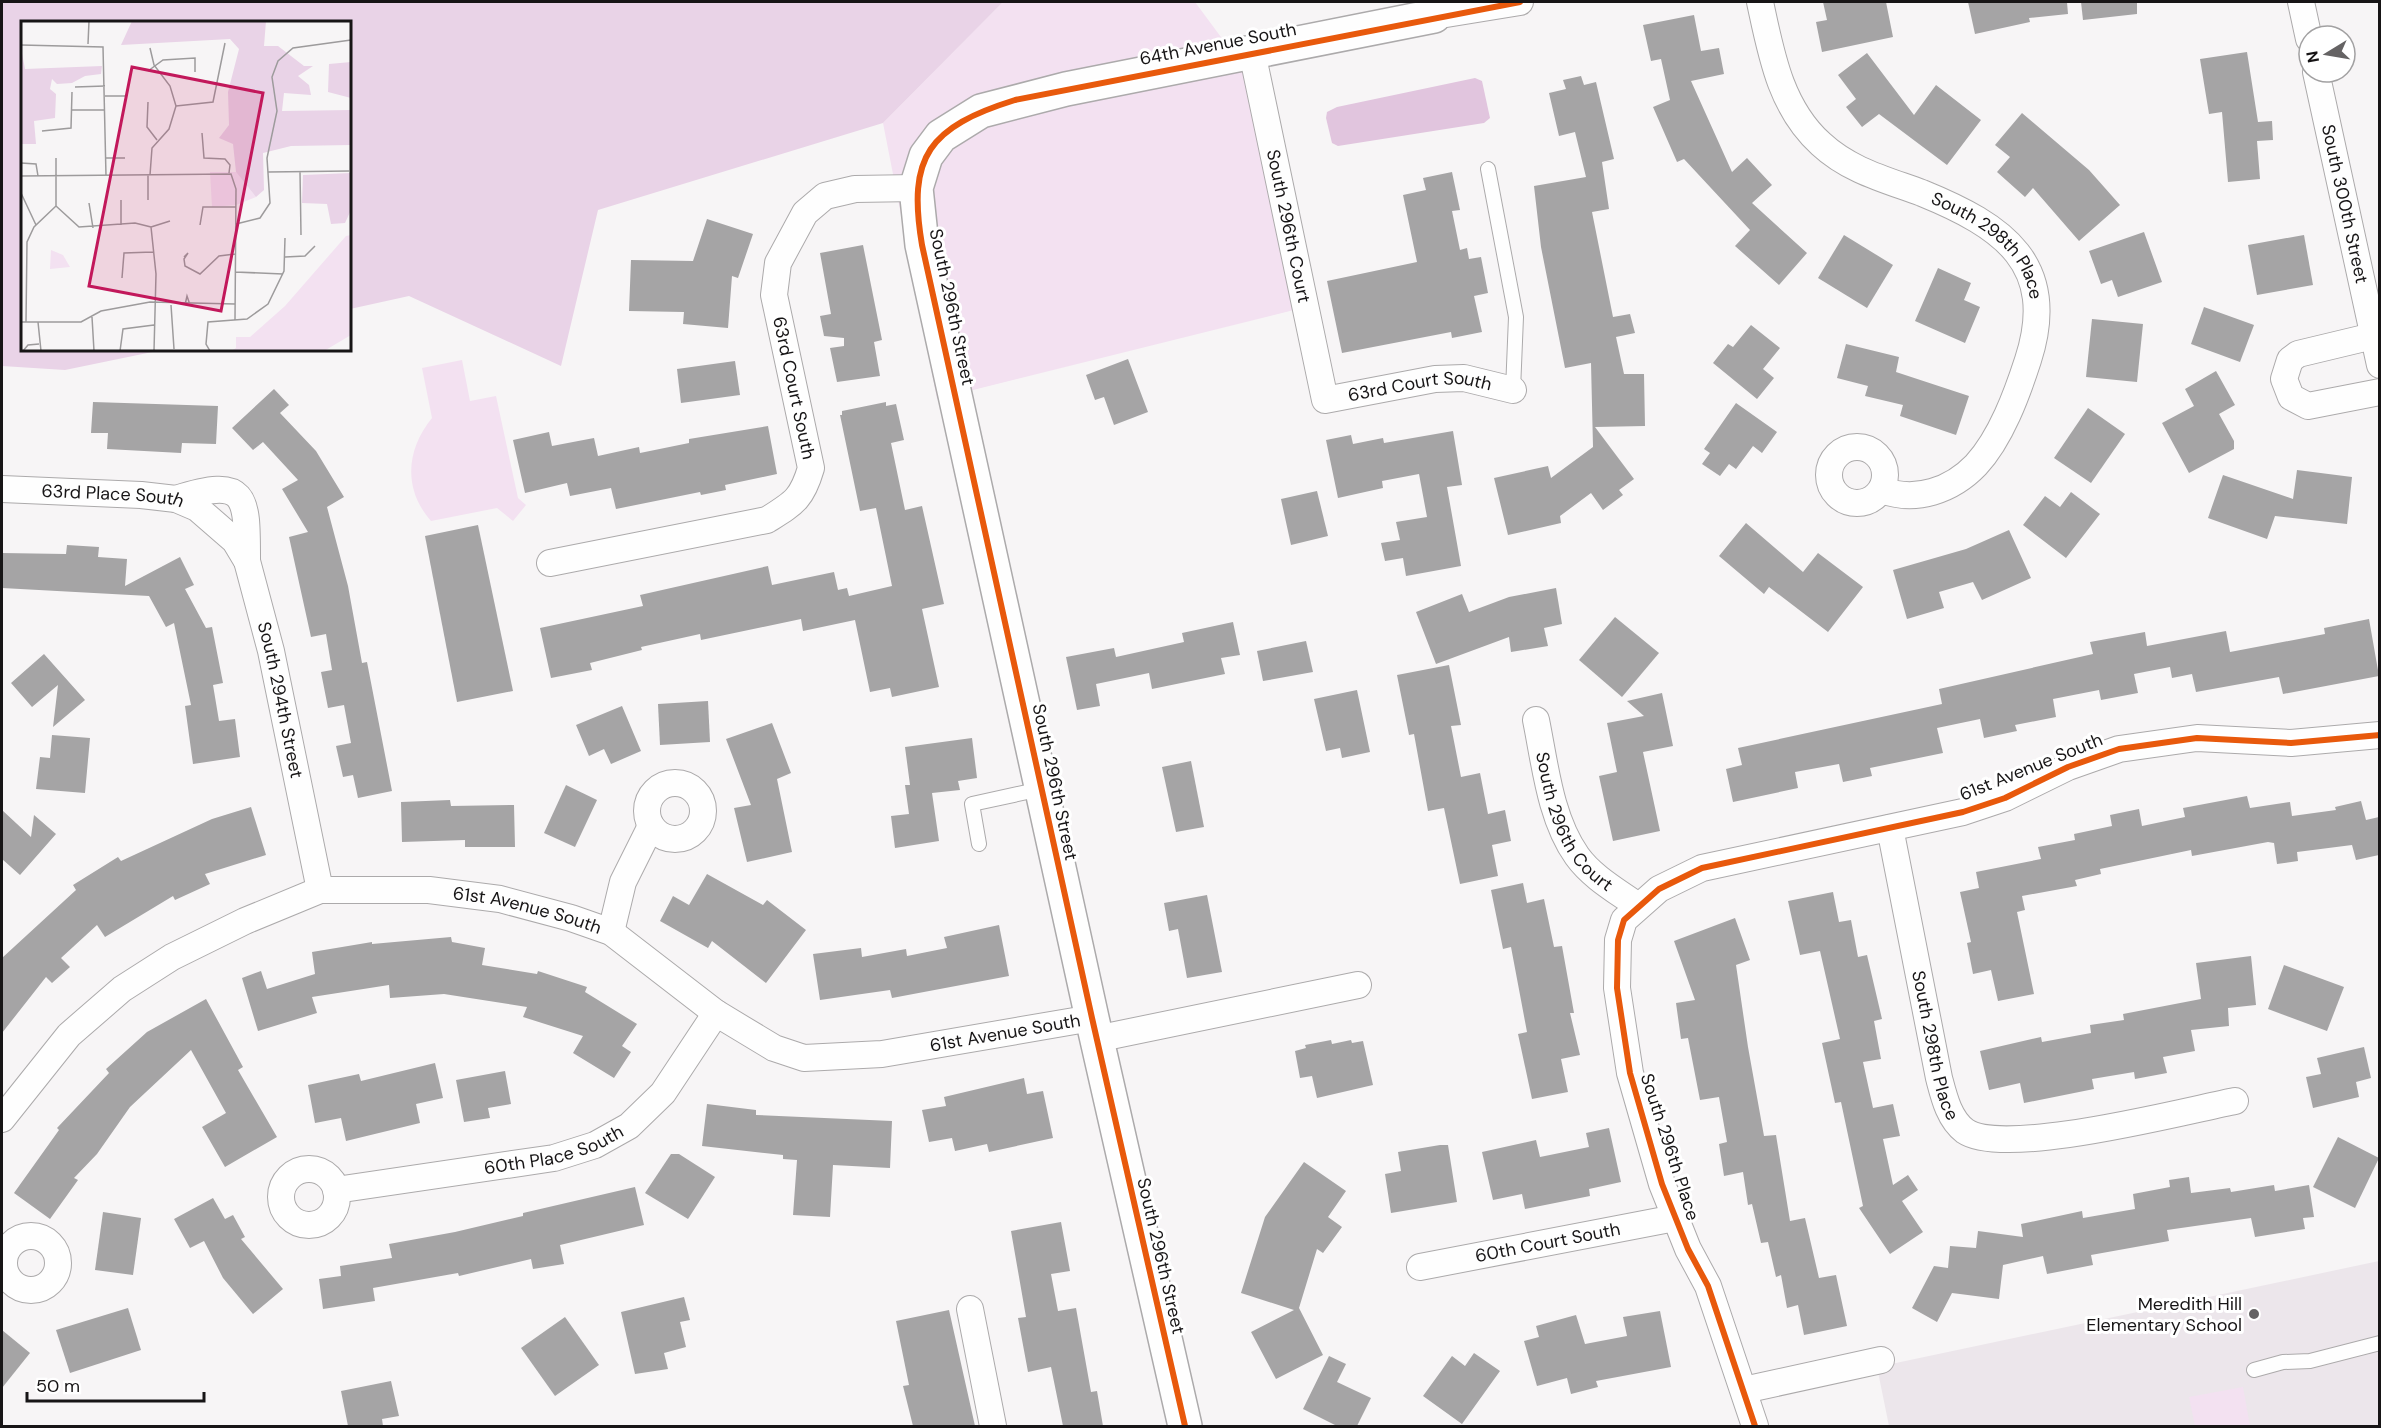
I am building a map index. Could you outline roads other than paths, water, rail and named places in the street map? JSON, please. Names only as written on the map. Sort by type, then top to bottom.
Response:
[{"type":"street","name":"64th Avenue South","points":[[933,145],[951,128],[972,116],[1015,100],[1252,52],[1433,9],[1520,2]]},
{"type":"street","name":"South 298th Place","points":[[1760,2],[1781,84],[1798,119],[1808,132],[1830,152],[1855,167],[1958,209],[1991,228],[2023,260],[2036,292],[2036,329],[2026,365],[1992,443],[1981,460],[1957,481],[1940,490],[1905,495],[1882,490]]},
{"type":"street","points":[[2301,2],[2306,24]]},
{"type":"street","name":"South 296th Court","points":[[1252,52],[1325,400]]},
{"type":"street","name":"South 300th Street","points":[[2319,84],[2379,365]]},
{"type":"street","name":"South 296th Street","points":[[933,145],[921,167],[916,189],[922,245],[1094,1029],[1185,1426]]},
{"type":"street","name":"63rd Court South","points":[[550,563],[767,520],[789,506],[804,492],[811,468],[774,295],[778,263],[805,213],[825,196],[855,189],[916,189]]},
{"type":"street","points":[[2373,336],[2298,354],[2290,360],[2284,379],[2291,397],[2308,406],[2379,392]]},
{"type":"street","name":"63rd Court South","points":[[1325,400],[1435,379],[1464,378],[1513,390]]},
{"type":"street","points":[[176,499],[217,488],[228,489],[239,495],[246,506],[247,561]]},
{"type":"street","name":"63rd Place South","points":[[2,489],[141,495],[176,499],[198,508],[216,522]]},
{"type":"street","name":"South 294th Street","points":[[216,522],[235,541],[247,561],[270,651],[320,890]]},
{"type":"street","name":"South 296th Court","points":[[1536,720],[1554,805],[1570,843],[1588,868],[1638,906]]},
{"type":"street","name":"61st Avenue South","points":[[1638,906],[1659,889],[1702,868],[1890,828],[1984,805],[2015,794],[2080,762],[2141,744],[2197,738],[2308,743],[2379,735]]},
{"type":"street","points":[[611,932],[623,882],[651,826]]},
{"type":"street","name":"South 298th Place","points":[[1890,828],[1939,1078],[1952,1115],[1966,1131],[1990,1139],[2033,1138],[2235,1101]]},
{"type":"street","name":"61st Avenue South","points":[[2,1119],[69,1035],[122,989],[172,957],[203,941],[320,890],[429,890],[500,899],[571,918],[611,932],[716,1013],[774,1048],[804,1058],[882,1054],[1094,1029],[1358,985]]},
{"type":"street","name":"South 296th Place","points":[[1638,906],[1624,920],[1618,940],[1617,988],[1630,1073],[1650,1146],[1675,1218],[1708,1286],[1755,1426]]},
{"type":"street","name":"60th Place South","points":[[336,1190],[554,1158],[595,1145],[629,1126],[663,1093],[716,1013]]},
{"type":"street","name":"60th Court South","points":[[1420,1267],[1675,1218]]},
{"type":"street","points":[[970,1309],[993,1426]]},
{"type":"street","points":[[1744,1390],[1881,1360]]},
{"type":"lane","points":[[1488,169],[1516,317],[1513,390]]},
{"type":"lane","points":[[979,844],[972,804],[1041,789]]},
{"type":"lane","points":[[2254,1370],[2283,1362],[2310,1361],[2379,1343]]},
{"type":"place","name":"Meredith Hill Elementary School","points":[[2254,1314]]}]
